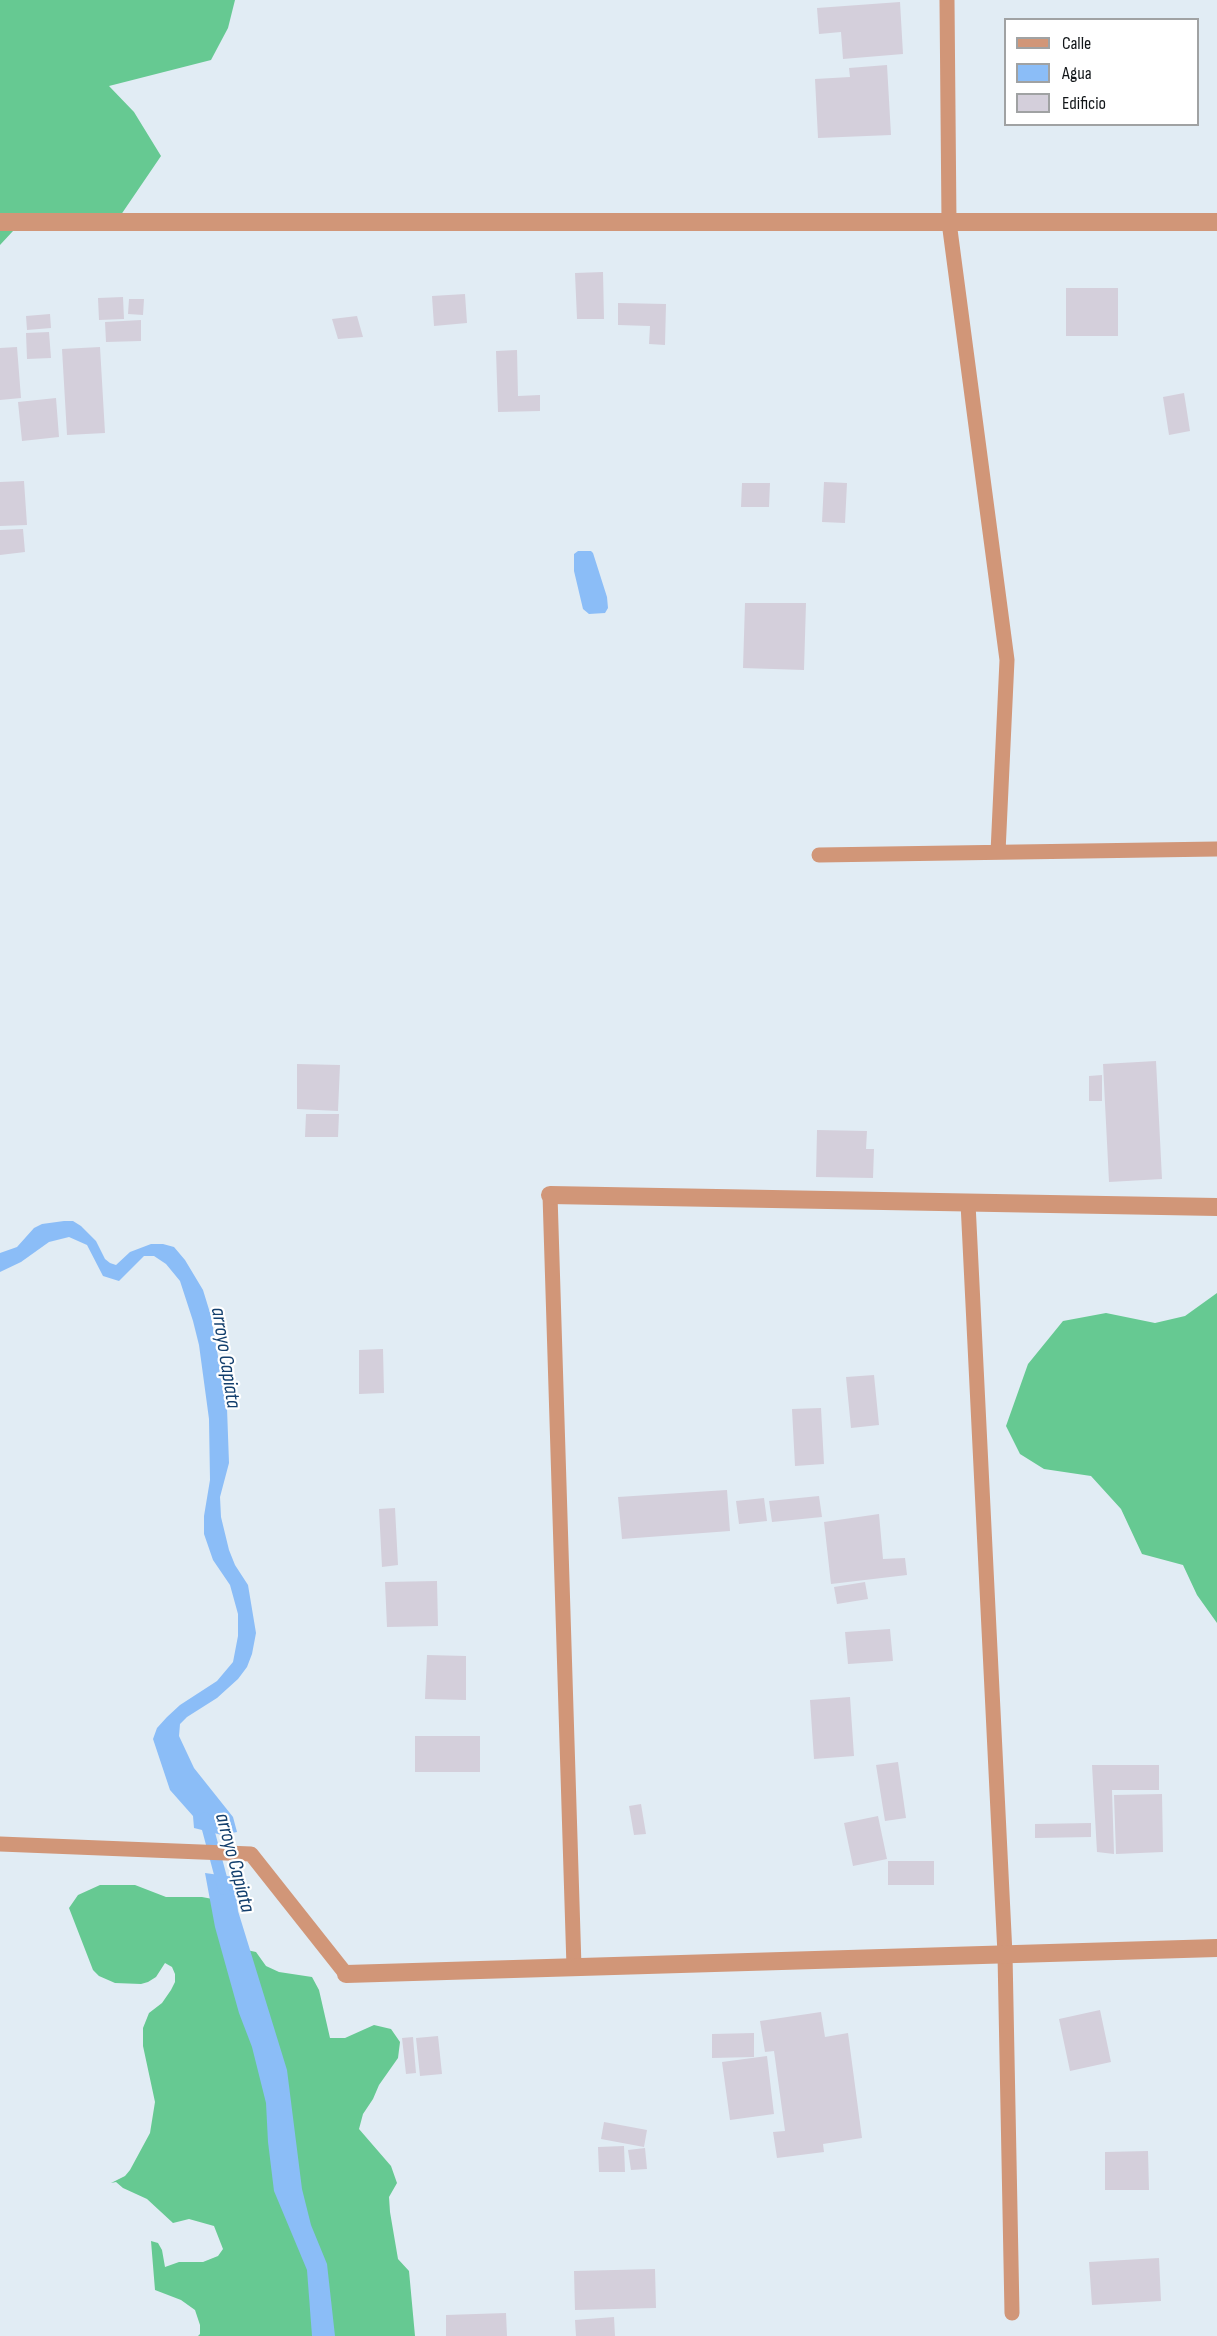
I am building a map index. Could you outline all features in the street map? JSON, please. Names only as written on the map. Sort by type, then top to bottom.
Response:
[{"type":"street","points":[[0,222],[1217,222]]},
{"type":"street","points":[[550,1195],[1217,1207]]},
{"type":"street","points":[[346,1974],[1217,1948]]},
{"type":"lane","points":[[947,0],[949,222],[1007,660],[999,852]]},
{"type":"lane","points":[[819,855],[1217,849]]},
{"type":"lane","points":[[550,1195],[574,1967]]},
{"type":"lane","points":[[968,1203],[1005,1954],[1012,2313]]},
{"type":"lane","points":[[0,1844],[251,1854],[346,1974]]},
{"type":"green space","points":[[0,0],[235,0],[228,28],[211,60],[109,86],[134,112],[161,156],[112,228],[13,231],[0,245]]},
{"type":"green space","points":[[1217,1293],[1217,1623],[1197,1595],[1183,1565],[1142,1554],[1121,1509],[1091,1476],[1044,1469],[1020,1454],[1006,1426],[1028,1364],[1063,1321],[1106,1313],[1155,1323],[1185,1316]]},
{"type":"green space","points":[[100,1885],[135,1885],[166,1897],[202,1897],[218,1900],[242,1949],[256,1952],[266,1966],[279,1972],[312,1977],[319,1990],[330,2038],[345,2038],[374,2025],[391,2029],[400,2042],[398,2058],[379,2085],[363,2114],[359,2129],[391,2166],[397,2183],[389,2197],[390,2212],[398,2259],[409,2271],[415,2336],[198,2336],[200,2325],[195,2310],[181,2300],[155,2290],[151,2241],[158,2243],[162,2250],[165,2267],[179,2262],[203,2262],[218,2256],[223,2249],[214,2226],[189,2219],[173,2223],[147,2199],[123,2188],[116,2182],[111,2183],[125,2176],[130,2170],[150,2133],[155,2102],[143,2046],[143,2028],[149,2013],[162,2003],[171,1990],[175,1982],[175,1974],[172,1967],[165,1963],[156,1977],[148,1982],[115,1983],[99,1976],[93,1970],[69,1908],[78,1895]]},
{"type":"water","points":[[578,551],[593,553],[607,597],[608,608],[605,613],[589,614],[583,609],[574,571],[574,554]]},
{"type":"water","points":[[73,1221],[81,1226],[96,1241],[105,1259],[116,1265],[130,1252],[151,1244],[174,1247],[185,1260],[203,1290],[211,1316],[227,1408],[229,1463],[220,1497],[221,1517],[229,1550],[235,1565],[248,1585],[256,1633],[247,1667],[238,1679],[217,1698],[180,1724],[179,1736],[194,1768],[233,1817],[237,1832],[222,1835],[194,1828],[193,1816],[170,1790],[153,1739],[157,1728],[167,1717],[180,1705],[217,1681],[233,1662],[238,1636],[238,1614],[230,1585],[213,1560],[204,1534],[204,1516],[210,1480],[209,1419],[199,1345],[193,1321],[180,1281],[166,1264],[154,1256],[144,1256],[119,1281],[103,1276],[87,1245],[69,1237],[49,1242],[21,1262],[0,1272],[0,1253],[17,1247],[34,1228],[42,1224]]},
{"type":"water","points":[[205,1873],[234,1877],[238,1911],[287,2070],[302,2189],[311,2225],[327,2264],[335,2336],[312,2336],[307,2270],[274,2191],[266,2103],[252,2047],[239,2013],[215,1927]]},
{"type":"building","points":[[900,2],[903,54],[843,59],[841,32],[819,34],[817,8]]},
{"type":"building","points":[[887,65],[891,135],[818,138],[815,79],[850,77],[849,68]]},
{"type":"building","points":[[603,272],[604,319],[577,319],[575,273]]},
{"type":"building","points":[[1066,288],[1118,288],[1118,336],[1066,336]]},
{"type":"building","points":[[465,294],[467,323],[434,326],[432,296]]},
{"type":"building","points":[[123,297],[124,319],[99,320],[98,298]]},
{"type":"building","points":[[129,299],[144,299],[143,315],[128,314]]},
{"type":"building","points":[[618,303],[666,304],[665,345],[649,344],[650,326],[618,325]]},
{"type":"building","points":[[50,314],[51,328],[27,330],[26,316]]},
{"type":"building","points":[[357,316],[363,337],[338,339],[332,319]]},
{"type":"building","points":[[141,320],[141,341],[106,342],[105,322]]},
{"type":"building","points":[[49,332],[51,358],[27,359],[26,333]]},
{"type":"building","points":[[17,347],[21,398],[0,400],[0,348]]},
{"type":"building","points":[[100,347],[105,433],[67,435],[62,349]]},
{"type":"building","points":[[517,350],[518,396],[540,395],[540,411],[498,412],[496,351]]},
{"type":"building","points":[[1184,393],[1190,431],[1169,435],[1163,397]]},
{"type":"building","points":[[56,398],[59,437],[22,441],[18,402]]},
{"type":"building","points":[[24,481],[27,525],[0,526],[0,482]]},
{"type":"building","points":[[824,482],[847,483],[845,523],[822,522]]},
{"type":"building","points":[[742,483],[770,483],[769,507],[741,507]]},
{"type":"building","points":[[23,529],[25,552],[0,555],[0,530]]},
{"type":"building","points":[[745,603],[806,603],[804,670],[743,668]]},
{"type":"building","points":[[1156,1061],[1162,1179],[1109,1182],[1103,1064]]},
{"type":"building","points":[[297,1064],[340,1065],[338,1111],[297,1109]]},
{"type":"building","points":[[1102,1075],[1102,1101],[1089,1101],[1089,1076]]},
{"type":"building","points":[[306,1114],[339,1114],[338,1137],[305,1137]]},
{"type":"building","points":[[817,1130],[867,1131],[866,1149],[874,1149],[873,1178],[816,1177]]},
{"type":"building","points":[[383,1349],[384,1393],[359,1394],[359,1350]]},
{"type":"building","points":[[874,1375],[879,1425],[851,1428],[846,1377]]},
{"type":"building","points":[[821,1408],[824,1464],[795,1466],[792,1409]]},
{"type":"building","points":[[727,1490],[730,1531],[622,1539],[618,1497]]},
{"type":"building","points":[[819,1496],[822,1517],[772,1522],[769,1501]]},
{"type":"building","points":[[764,1498],[767,1521],[739,1524],[736,1501]]},
{"type":"building","points":[[395,1508],[398,1565],[382,1567],[379,1509]]},
{"type":"building","points":[[879,1514],[883,1559],[905,1558],[907,1575],[831,1584],[824,1522]]},
{"type":"building","points":[[437,1581],[438,1626],[387,1627],[385,1582]]},
{"type":"building","points":[[865,1582],[868,1599],[837,1604],[834,1587]]},
{"type":"building","points":[[890,1629],[893,1661],[848,1664],[845,1632]]},
{"type":"building","points":[[427,1655],[466,1656],[466,1700],[425,1699]]},
{"type":"building","points":[[850,1697],[854,1756],[814,1759],[810,1700]]},
{"type":"building","points":[[415,1736],[480,1736],[480,1772],[415,1772]]},
{"type":"building","points":[[898,1762],[906,1818],[885,1821],[876,1765]]},
{"type":"building","points":[[1092,1765],[1159,1765],[1159,1790],[1112,1790],[1114,1854],[1097,1852]]},
{"type":"building","points":[[1162,1794],[1163,1852],[1116,1854],[1114,1795]]},
{"type":"building","points":[[641,1804],[646,1834],[634,1835],[629,1806]]},
{"type":"building","points":[[878,1816],[887,1859],[853,1866],[844,1823]]},
{"type":"building","points":[[1091,1823],[1091,1837],[1035,1838],[1035,1824]]},
{"type":"building","points":[[888,1861],[934,1861],[934,1885],[888,1885]]},
{"type":"building","points":[[1100,2010],[1111,2062],[1070,2071],[1059,2019]]},
{"type":"building","points":[[821,2012],[825,2037],[848,2033],[862,2138],[823,2144],[824,2152],[777,2158],[773,2132],[785,2131],[774,2051],[765,2052],[760,2021]]},
{"type":"building","points":[[754,2033],[754,2057],[712,2058],[712,2034]]},
{"type":"building","points":[[438,2036],[442,2074],[420,2076],[416,2038]]},
{"type":"building","points":[[413,2037],[416,2073],[406,2074],[402,2038]]},
{"type":"building","points":[[767,2056],[774,2114],[730,2120],[722,2062]]},
{"type":"building","points":[[604,2122],[647,2130],[644,2147],[601,2139]]},
{"type":"building","points":[[624,2146],[625,2172],[599,2172],[598,2147]]},
{"type":"building","points":[[645,2148],[647,2169],[631,2170],[628,2150]]},
{"type":"building","points":[[1148,2151],[1149,2190],[1105,2190],[1105,2152]]},
{"type":"building","points":[[1159,2258],[1161,2301],[1092,2305],[1089,2262]]},
{"type":"building","points":[[655,2269],[656,2308],[575,2310],[574,2271]]},
{"type":"building","points":[[506,2313],[507,2336],[446,2336],[446,2315]]},
{"type":"building","points":[[614,2317],[615,2336],[576,2336],[575,2320]]},
{"type":"waterway","name":"arroyo Capiata","points":[[205,1818],[224,1889]]}]
